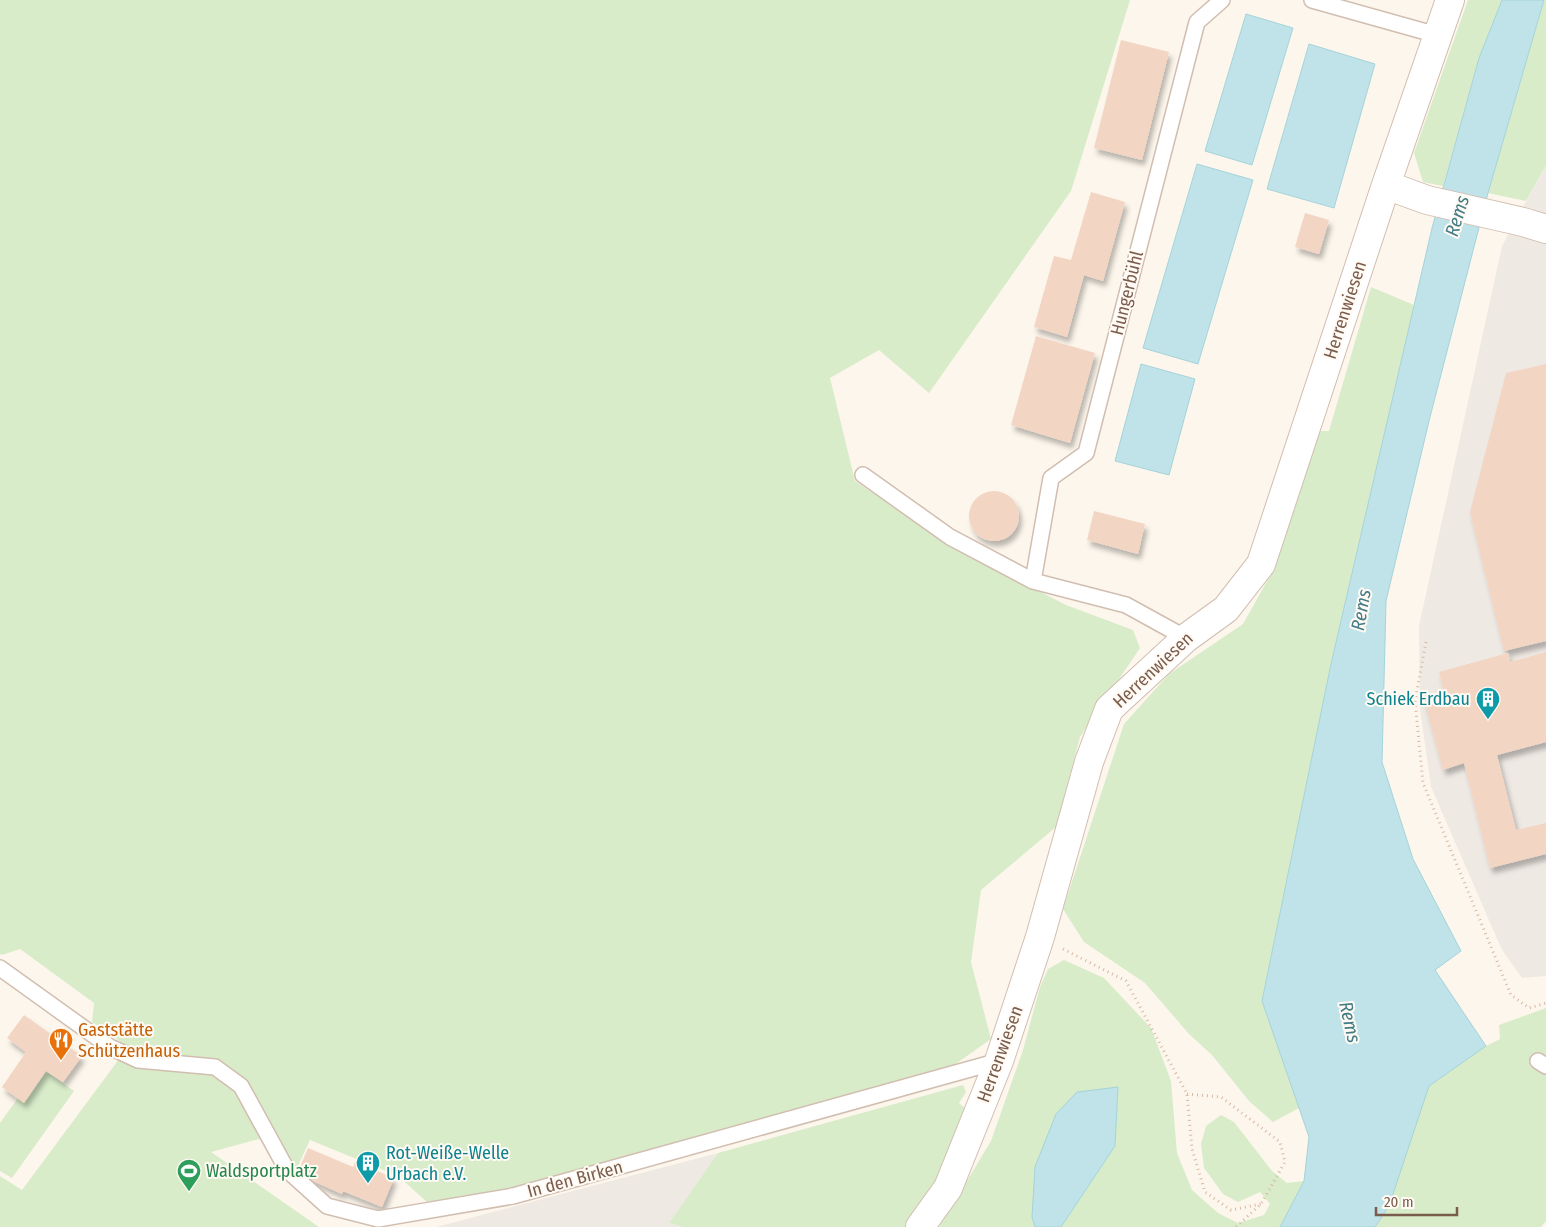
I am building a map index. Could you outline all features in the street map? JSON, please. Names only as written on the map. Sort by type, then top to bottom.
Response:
[{"type":"street","name":"Herrenwiesen","points":[[920,1227],[948,1188],[999,1061],[1040,938],[1089,762],[1109,709],[1186,638],[1226,609],[1260,564],[1386,185],[1450,0]]},
{"type":"street","points":[[1386,185],[1427,200],[1534,226]]},
{"type":"lane","name":"Hungerbühl","points":[[1033,581],[1051,478],[1086,453],[1197,22],[1222,0]]},
{"type":"lane","points":[[1312,0],[1437,35]]},
{"type":"lane","points":[[863,475],[950,537],[1033,581],[1126,605],[1186,638]]},
{"type":"lane","name":"In den Birken","points":[[0,968],[110,1047],[138,1060],[215,1067],[241,1086],[287,1170],[327,1206],[378,1219],[513,1196],[999,1061]]},
{"type":"path","points":[[1426,642],[1415,701],[1423,783],[1511,995],[1529,1008],[1546,1003]]},
{"type":"path","points":[[1040,938],[1126,980],[1187,1094],[1190,1110],[1192,1150],[1205,1192],[1231,1210],[1261,1204]]},
{"type":"path","points":[[1187,1094],[1221,1097],[1280,1142],[1286,1162],[1261,1204],[1236,1227]]},
{"type":"shaded area","points":[[1546,165],[1546,976],[1522,978],[1502,950],[1431,787],[1420,708],[1419,626],[1502,246]]},
{"type":"shaded area","points":[[718,1153],[669,1223],[683,1227],[436,1227]]},
{"type":"green space","points":[[0,0],[1130,0],[1071,191],[929,393],[879,350],[830,378],[855,481],[951,546],[1066,605],[1133,630],[1140,648],[1080,737],[1056,827],[981,890],[971,962],[991,1039],[947,1070],[512,1190],[427,1202],[398,1176],[310,1140],[295,1172],[274,1135],[211,1152],[319,1227],[0,1227],[0,1176],[22,1190],[128,1047],[92,1022],[94,1003],[20,949],[0,954]]},
{"type":"green space","points":[[1468,0],[1502,0],[1479,58],[1443,186],[1423,182],[1414,153]]},
{"type":"green space","points":[[1544,0],[1546,0],[1546,165],[1526,201],[1488,193]]},
{"type":"green space","points":[[1371,287],[1414,305],[1331,664],[1262,1001],[1299,1108],[1273,1122],[1249,1101],[1212,1055],[1189,1034],[1145,983],[1084,942],[1063,909],[1124,724],[1169,674],[1243,624],[1275,567],[1320,431],[1329,431]]},
{"type":"green space","points":[[1064,960],[1104,978],[1151,1028],[1171,1081],[1177,1153],[1192,1190],[1218,1213],[1238,1223],[1264,1215],[1270,1204],[1260,1192],[1238,1202],[1223,1194],[1204,1168],[1201,1144],[1206,1126],[1221,1115],[1234,1122],[1272,1171],[1287,1183],[1304,1181],[1280,1227],[1061,1227],[1115,1146],[1118,1087],[1032,1217],[1035,1227],[939,1227],[991,1141],[1023,1050],[1040,987],[1048,969]]},
{"type":"green space","points":[[1546,1008],[1546,1221],[1541,1227],[1375,1227],[1389,1206],[1429,1086],[1486,1046],[1500,1039],[1499,1025]]},
{"type":"green space","points":[[46,1071],[74,1091],[12,1178],[0,1171],[0,1123],[18,1098],[24,1102]]},
{"type":"green space","points":[[963,1085],[966,1092],[959,1103],[973,1115],[911,1227],[683,1227],[669,1223],[718,1153]]},
{"type":"water","name":"Rems","points":[[1502,0],[1544,0],[1488,193],[1430,417],[1386,601],[1382,762],[1413,859],[1461,951],[1435,970],[1486,1046],[1429,1086],[1389,1206],[1375,1227],[1280,1227],[1304,1181],[1309,1137],[1262,1001],[1331,664],[1432,228],[1479,58]]},
{"type":"water","points":[[1246,14],[1293,28],[1252,165],[1205,151]]},
{"type":"water","points":[[1309,44],[1375,64],[1334,208],[1267,189]]},
{"type":"water","points":[[1197,164],[1253,180],[1198,364],[1143,348]]},
{"type":"water","points":[[1141,364],[1195,379],[1169,475],[1115,461]]},
{"type":"water","points":[[1118,1087],[1115,1146],[1061,1227],[1035,1227],[1032,1217],[1035,1167],[1056,1114],[1077,1092]]},
{"type":"building","points":[[1121,40],[1169,52],[1142,160],[1094,148]]},
{"type":"building","points":[[1091,192],[1125,202],[1103,281],[1084,275],[1067,337],[1034,327],[1054,256],[1071,260]]},
{"type":"building","points":[[1305,213],[1329,220],[1319,254],[1295,247]]},
{"type":"building","points":[[1036,336],[1095,353],[1070,443],[1011,425]]},
{"type":"building","points":[[1546,364],[1546,641],[1504,651],[1470,512],[1506,373]]},
{"type":"building","points":[[994,491],[1003,493],[1014,502],[1019,516],[1017,525],[1008,536],[994,541],[985,539],[974,530],[969,516],[971,507],[980,496]]},
{"type":"building","points":[[1094,511],[1145,524],[1138,554],[1087,540]]},
{"type":"building","name":"Schiek Erdbau","points":[[1546,652],[1546,742],[1497,755],[1516,830],[1546,823],[1546,854],[1490,868],[1464,763],[1443,770],[1424,699],[1444,693],[1439,672],[1508,653],[1510,662]]},
{"type":"building","points":[[24,1015],[82,1056],[63,1082],[46,1071],[24,1103],[2,1087],[26,1052],[7,1038]]},
{"type":"building","points":[[308,1148],[353,1167],[355,1162],[394,1178],[382,1207],[343,1191],[342,1194],[297,1174]]},
{"type":"place","name":"Schiek Erdbau","points":[[1488,720]]},
{"type":"place","name":"Gaststätte Schützenhaus","points":[[61,1061]]},
{"type":"place","name":"Rot-Weiße-Welle Urbach e.V.","points":[[368,1184]]},
{"type":"place","name":"Waldsportplatz","points":[[189,1192]]}]
